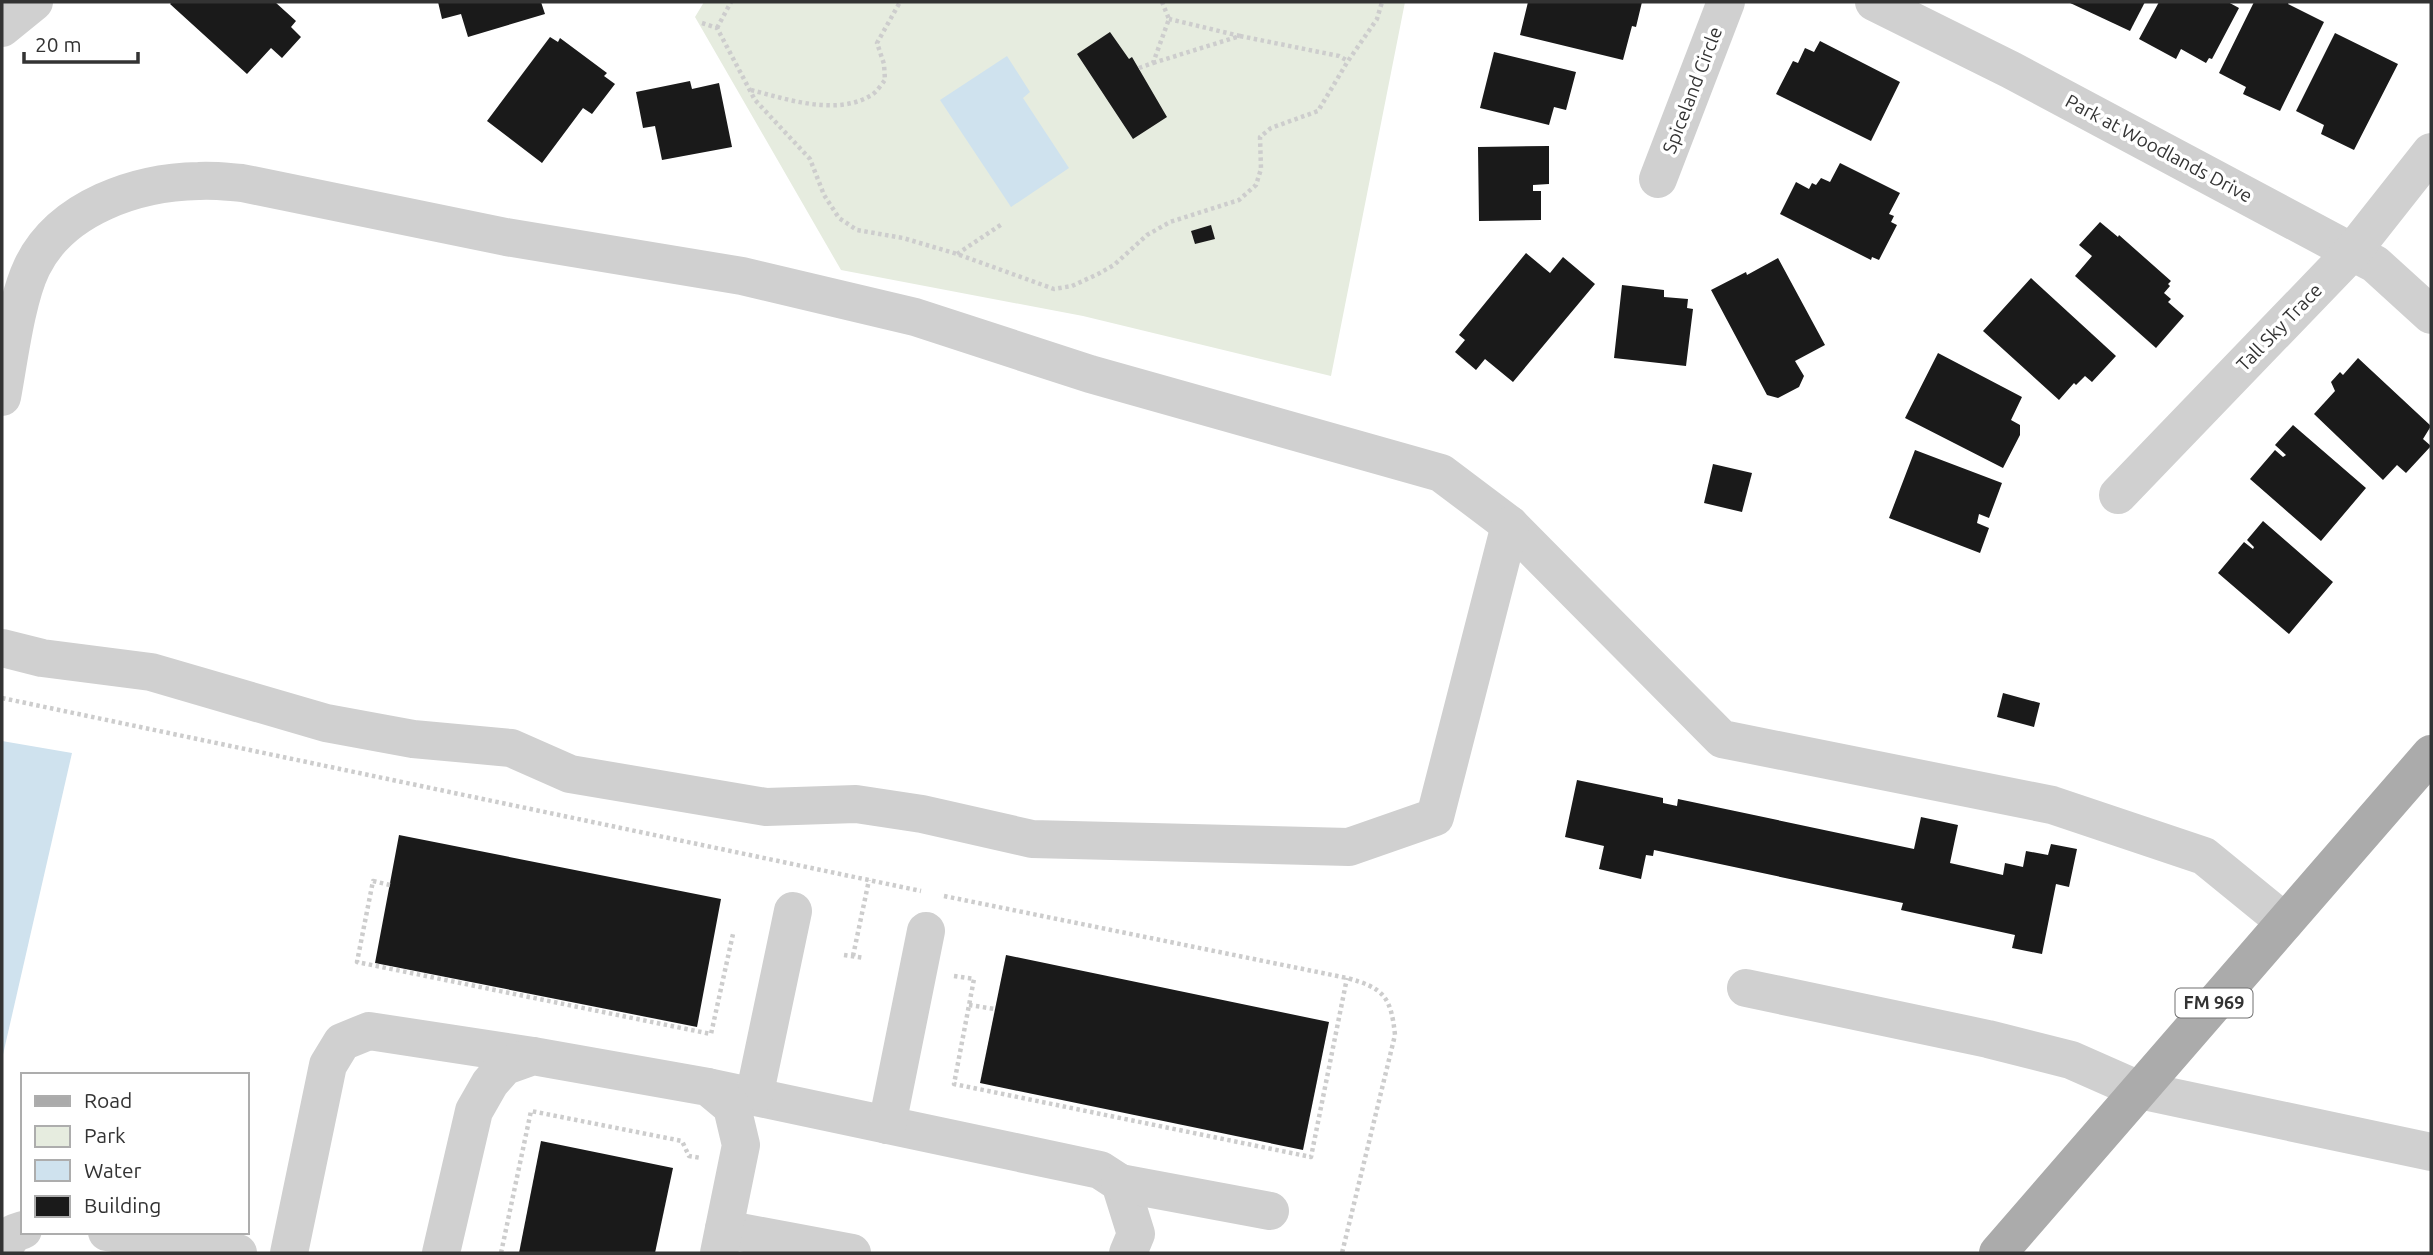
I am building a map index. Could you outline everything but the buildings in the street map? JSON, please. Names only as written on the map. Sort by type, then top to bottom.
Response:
[{"type":"main road","name":"FM 969","points":[[1998,1253],[2431,754]]},
{"type":"street","points":[[2,28],[34,2]]},
{"type":"street","name":"Spiceland Circle","points":[[1658,179],[1726,2]]},
{"type":"street","name":"Park at Woodlands Drive","points":[[1874,2],[2011,70],[2353,251],[2375,264],[2431,315]]},
{"type":"street","name":"Tall Sky Trace","points":[[2118,495],[2353,251],[2431,152]]},
{"type":"street","points":[[2,397],[23,292],[32,267],[53,236],[70,220],[100,204],[138,190],[199,181],[242,183],[506,237],[742,276],[915,317],[1090,374],[1441,473],[1510,525],[1722,739],[2052,805],[2204,856],[2285,922]]},
{"type":"street","points":[[2,648],[42,658],[151,672],[326,723],[413,739],[511,748],[570,774],[766,807],[856,804],[922,814],[1032,839],[1349,847],[1435,817],[1510,525]]},
{"type":"street","points":[[754,1097],[793,911]]},
{"type":"street","points":[[887,1125],[926,931]]},
{"type":"street","points":[[1746,988],[1988,1038],[2059,1057],[2139,1090],[2431,1152]]},
{"type":"street","points":[[289,1253],[328,1065],[342,1042],[369,1031],[708,1087],[1100,1170],[1120,1183],[1270,1211]]},
{"type":"street","points":[[441,1253],[474,1111],[490,1083],[505,1066],[533,1056]]},
{"type":"street","points":[[708,1087],[732,1107],[741,1145],[721,1241],[852,1253]]},
{"type":"street","points":[[1120,1183],[1136,1234],[1128,1253]]},
{"type":"street","points":[[2,1249],[14,1233],[21,1231]]},
{"type":"street","points":[[119,1234],[238,1253]]},
{"type":"path","points":[[717,28],[732,2]]},
{"type":"path","points":[[750,90],[797,102],[833,104],[848,104],[871,96],[885,80],[884,64],[877,43],[901,2]]},
{"type":"path","points":[[1153,63],[1169,19],[1162,2]]},
{"type":"path","points":[[702,23],[717,28],[755,100],[810,159],[824,195],[839,218],[857,230],[903,238],[957,254],[1054,289],[1072,286],[1114,265],[1147,235],[1170,222],[1239,200],[1256,185],[1261,169],[1260,137],[1271,128],[1318,111],[1377,19],[1382,2]]},
{"type":"path","points":[[1169,19],[1339,56],[1348,61]]},
{"type":"path","points":[[1139,68],[1240,36]]},
{"type":"path","points":[[957,254],[1002,223]]},
{"type":"path","points":[[853,956],[869,880]]},
{"type":"path","points":[[390,885],[373,881],[357,962],[711,1034],[733,934]]},
{"type":"path","points":[[844,955],[864,958]]},
{"type":"path","points":[[944,974],[974,979],[954,1084],[1311,1157],[1347,978]]},
{"type":"path","points":[[969,1005],[995,1009]]},
{"type":"path","points":[[501,1253],[531,1111],[682,1141],[689,1156],[711,1160]]},
{"type":"green space","points":[[704,2],[1405,2],[1331,376],[1083,316],[841,270],[695,17]]},
{"type":"water","points":[[1007,56],[1030,92],[1023,98],[1069,168],[1011,207],[940,100]]},
{"type":"water","points":[[2,741],[72,753],[2,1059]]}]
